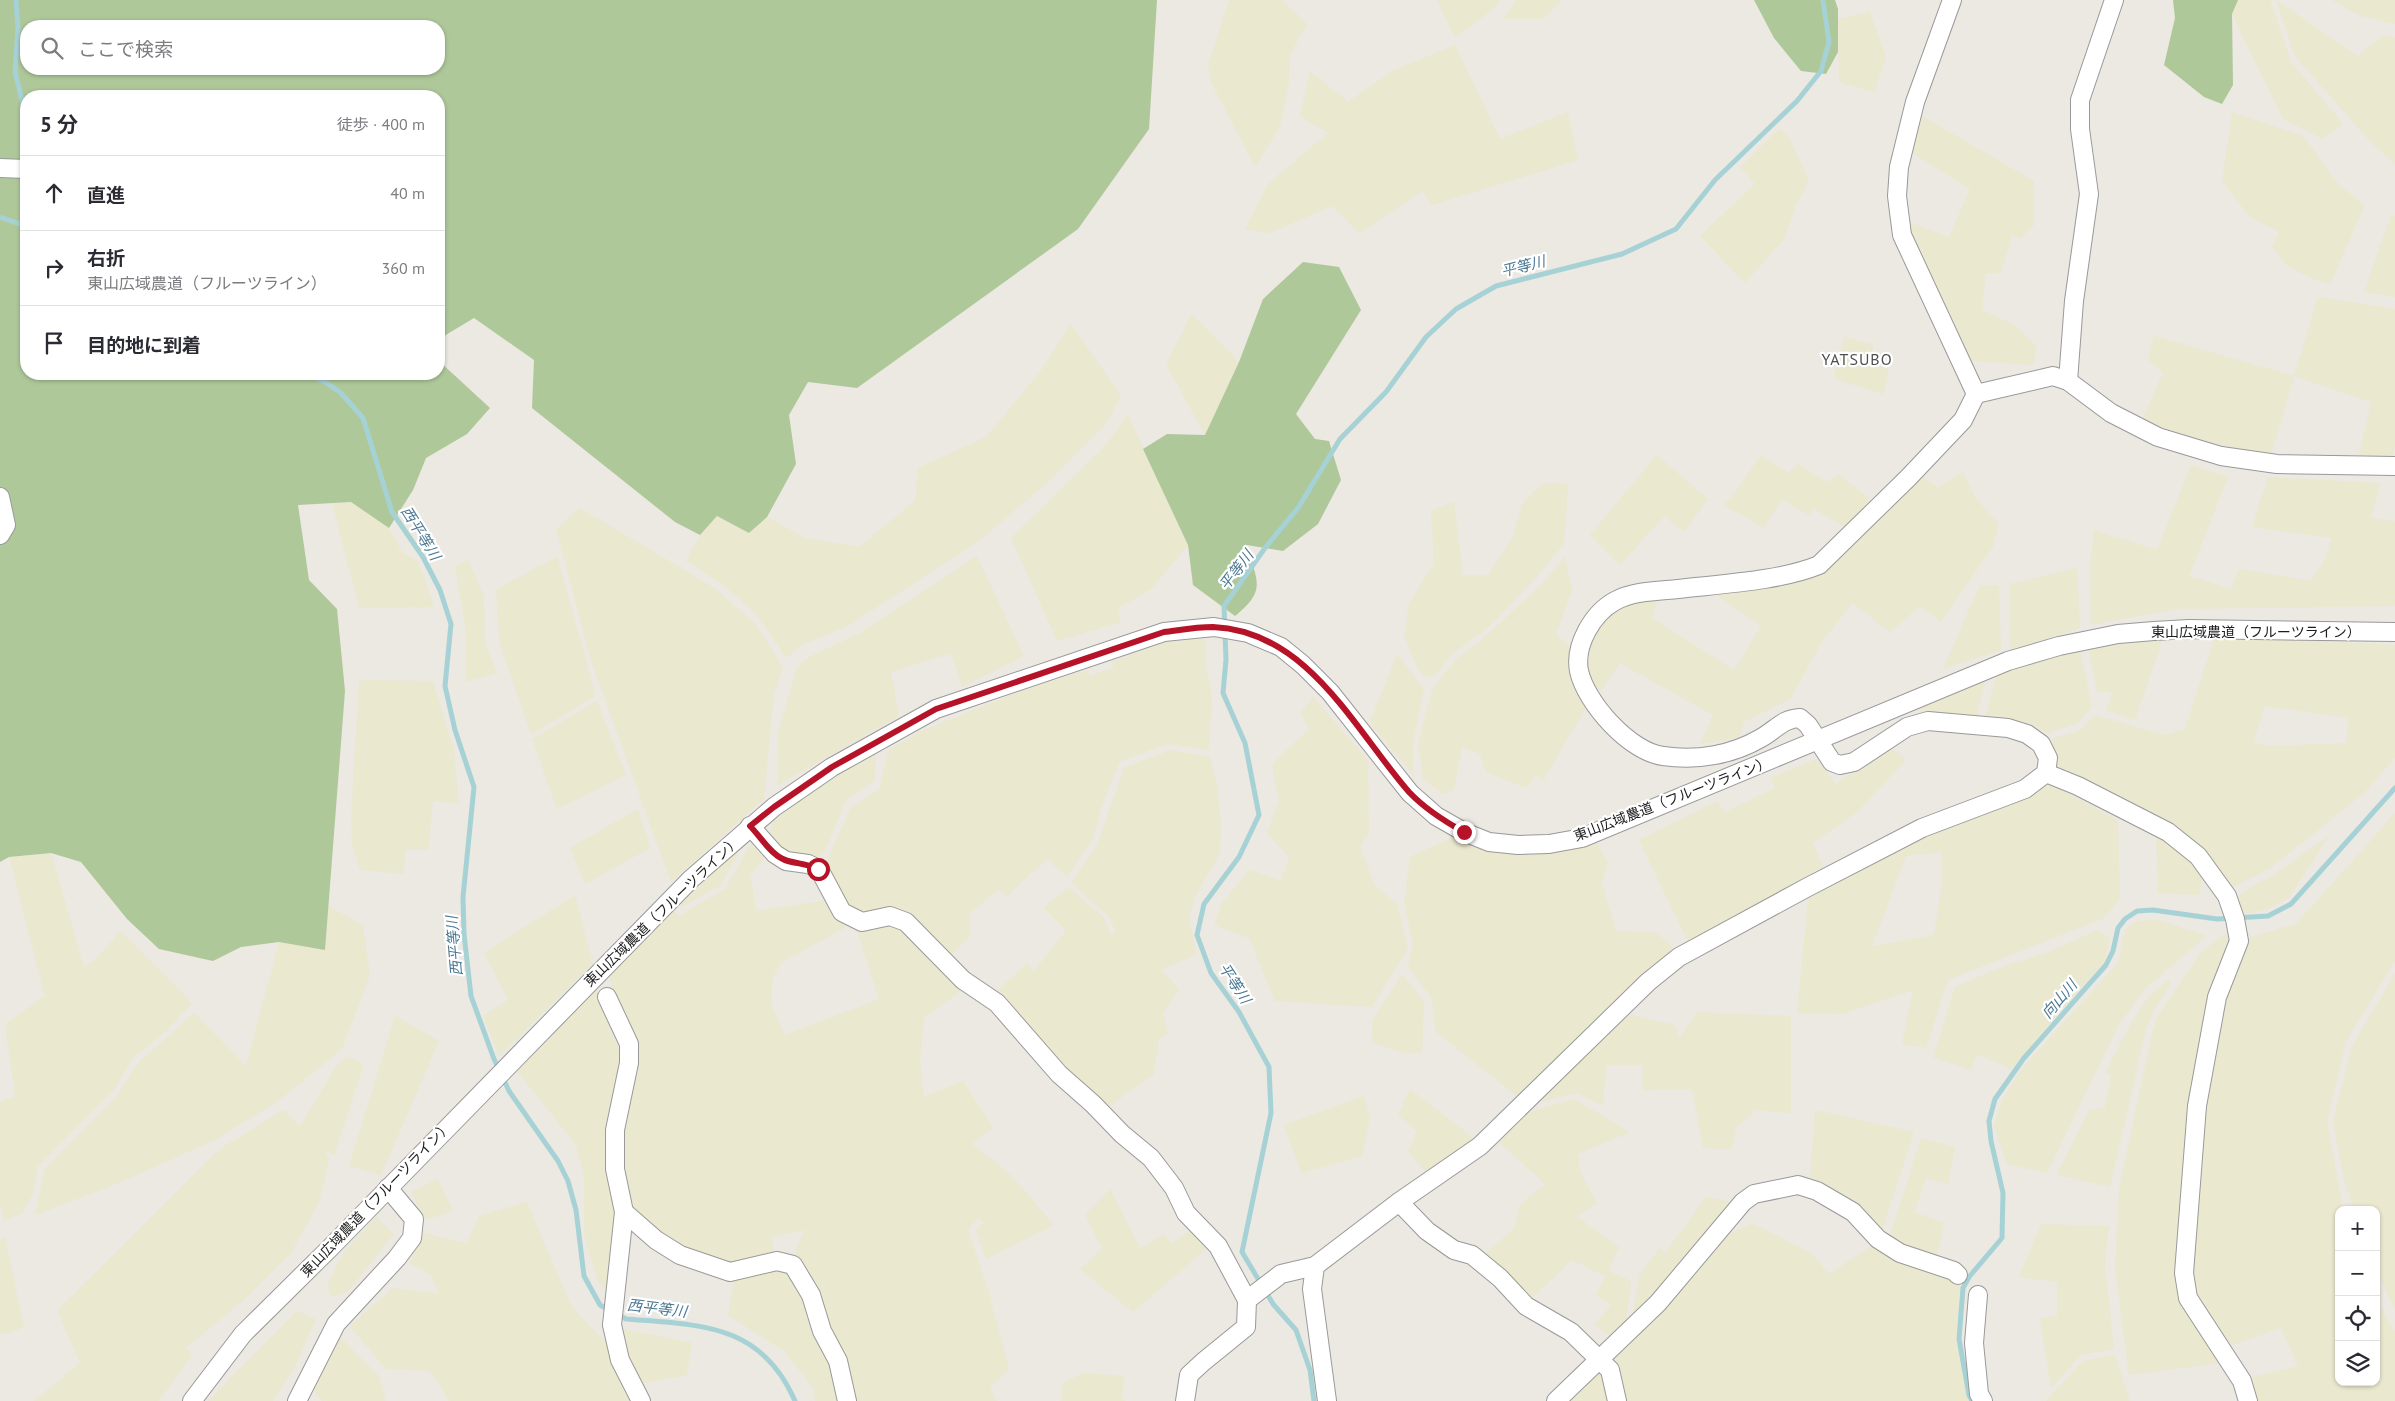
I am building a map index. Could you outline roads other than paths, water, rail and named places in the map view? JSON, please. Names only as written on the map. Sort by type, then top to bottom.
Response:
[{"type":"street","points":[[1952,0],[1915,102],[1899,168],[1897,196],[1902,235],[1976,394]]},
{"type":"street","points":[[2068,381],[2074,301],[2090,194],[2080,129],[2080,100],[2114,0]]},
{"type":"street","points":[[0,168],[20,169]]},
{"type":"street","points":[[1976,394],[2053,376],[2068,381],[2111,413],[2150,433],[2222,456],[2277,464],[2395,466]]},
{"type":"street","points":[[1185,1401],[1189,1375],[1246,1327],[1251,1297],[1281,1274],[1315,1266],[1399,1202],[1480,1146],[1648,982],[1679,957],[1922,828],[2025,789],[2046,773],[2048,758],[2041,744],[2027,734],[2008,728],[1928,721],[1907,727],[1854,762],[1840,765],[1832,762],[1808,724],[1800,718],[1788,718],[1764,736],[1743,748],[1723,754],[1685,758],[1661,756],[1643,750],[1628,741],[1586,689],[1579,670],[1580,649],[1590,625],[1597,614],[1616,600],[1643,592],[1714,585],[1801,572],[1819,564],[1963,420],[1976,394]]},
{"type":"street","points":[[0,497],[6,525],[0,536]]},
{"type":"street","name":"東山広域農道（フルーツライン）","points":[[192,1401],[243,1334],[690,879],[774,807],[832,767],[936,709],[1164,632],[1214,627],[1248,633],[1281,647],[1303,665],[1330,692],[1410,793],[1436,816],[1464,832],[1490,842],[1518,845],[1541,844],[1582,838],[1818,742],[2008,661],[2058,646],[2118,634],[2189,629],[2395,632]]},
{"type":"street","points":[[2046,773],[2168,832],[2198,856],[2227,896],[2235,919],[2239,942],[2217,997],[2197,1106],[2184,1273],[2188,1298],[2242,1381],[2248,1401]]},
{"type":"street","points":[[750,826],[775,854],[786,861],[808,864],[818,869],[842,912],[862,922],[890,916],[906,922],[963,980],[997,1003],[1059,1074],[1093,1104],[1122,1134],[1151,1158],[1174,1188],[1186,1213],[1218,1246],[1251,1297]]},
{"type":"street","points":[[607,996],[630,1044],[629,1063],[615,1130],[615,1169],[624,1212],[612,1323],[620,1360],[640,1401]]},
{"type":"street","points":[[1556,1401],[1658,1303],[1744,1202],[1754,1194],[1798,1185],[1817,1190],[1853,1212],[1878,1239],[1900,1253],[1954,1271],[1958,1275]]},
{"type":"street","points":[[297,1401],[336,1324],[397,1258],[412,1238],[414,1220],[388,1188]]},
{"type":"street","points":[[1399,1202],[1427,1231],[1454,1250],[1472,1255],[1500,1278],[1526,1306],[1571,1332],[1610,1370],[1617,1401]]},
{"type":"street","points":[[624,1212],[656,1240],[680,1255],[730,1272],[777,1261],[793,1265],[811,1294],[822,1331],[838,1361],[847,1401]]},
{"type":"street","points":[[1315,1266],[1312,1289],[1326,1401]]},
{"type":"street","points":[[1978,1295],[1974,1343],[1979,1394],[1983,1401]]},
{"type":"waterway","points":[[16,0],[18,30],[15,72],[20,92]]},
{"type":"waterway","name":"平等川","points":[[1314,1401],[1310,1370],[1296,1330],[1273,1304],[1242,1252],[1271,1113],[1269,1067],[1239,1012],[1211,973],[1197,935],[1204,904],[1239,857],[1259,815],[1245,743],[1223,693],[1226,660],[1224,606],[1265,548],[1298,508],[1340,439],[1386,392],[1426,337],[1456,309],[1496,286],[1622,254],[1676,229],[1715,180],[1797,101],[1821,71],[1829,42],[1823,0]]},
{"type":"waterway","points":[[0,217],[20,224]]},
{"type":"waterway","name":"西平等川","points":[[321,380],[341,393],[363,418],[392,512],[423,557],[440,590],[451,624],[445,686],[455,730],[474,787],[463,897],[464,934],[471,996],[494,1059],[509,1091],[558,1161],[568,1181],[576,1210],[584,1276],[600,1305],[609,1310]]},
{"type":"waterway","name":"向山川","points":[[1972,1401],[1969,1395],[1959,1339],[1963,1288],[1969,1277],[2002,1238],[2003,1193],[1991,1141],[1989,1121],[1995,1099],[2024,1058],[2106,965],[2113,951],[2118,928],[2125,919],[2137,911],[2153,910],[2217,919],[2268,916],[2291,904],[2395,788]]},
{"type":"waterway","name":"西平等川","points":[[617,1314],[626,1319],[703,1327],[726,1333],[746,1342],[765,1356],[781,1375],[795,1401]]},
{"type":"district","name":"YATSUBO","points":[[1857,359]]}]
